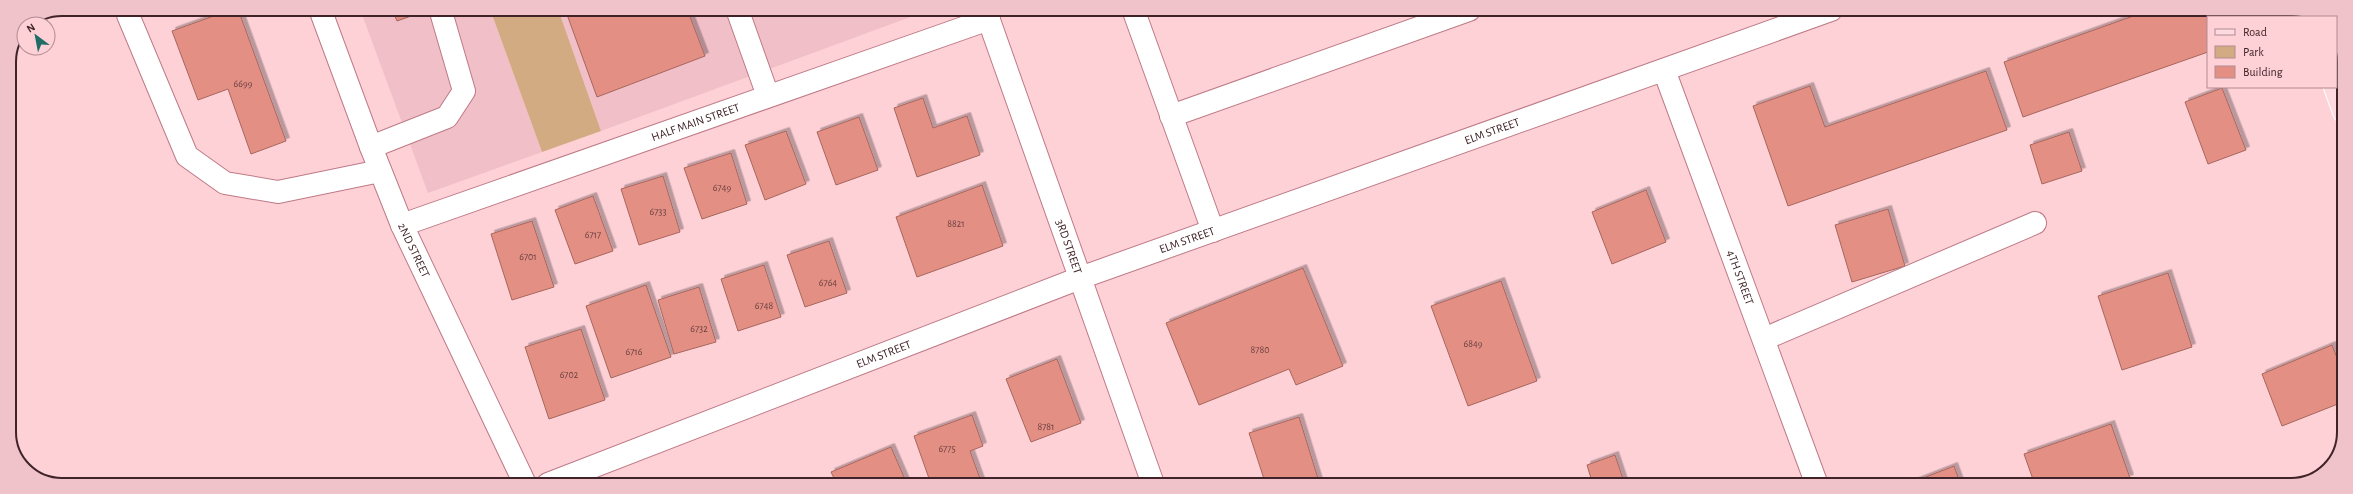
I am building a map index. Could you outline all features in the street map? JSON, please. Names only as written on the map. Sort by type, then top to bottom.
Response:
[{"type":"street","points":[[135,16],[187,156],[225,183],[278,192],[380,171]]},
{"type":"street","name":"2ND STREET","points":[[323,16],[380,171],[402,225],[522,478]]},
{"type":"street","points":[[371,147],[447,117],[464,91],[442,16]]},
{"type":"street","points":[[739,16],[768,96]]},
{"type":"street","name":"HALF MAIN STREET","points":[[402,225],[768,96],[982,16]]},
{"type":"street","name":"3RD STREET","points":[[988,16],[1151,478]]},
{"type":"street","points":[[1136,16],[1213,231]]},
{"type":"street","points":[[1171,116],[1452,16]]},
{"type":"street","name":"ELM STREET","points":[[563,478],[1080,278],[1814,16]]},
{"type":"street","name":"4TH STREET","points":[[1664,70],[1814,478]]},
{"type":"street","points":[[1764,339],[2035,223]]},
{"type":"shaded area","points":[[363,16],[493,16],[542,152],[428,193]]},
{"type":"shaded area","points":[[560,16],[913,16],[601,131]]},
{"type":"green space","points":[[493,16],[560,16],[601,131],[542,152]]},
{"type":"building","points":[[214,16],[241,16],[286,141],[251,154],[228,89],[198,100],[172,31]]},
{"type":"building","points":[[395,16],[411,16],[397,21]]},
{"type":"building","points":[[568,16],[690,16],[705,56],[597,97]]},
{"type":"building","points":[[2133,16],[2207,16],[2207,52],[2023,117],[2004,62]]},
{"type":"building","points":[[1986,71],[2007,130],[1788,206],[1753,106],[1810,86],[1825,127]]},
{"type":"building","points":[[2222,88],[2246,150],[2208,164],[2185,102]]},
{"type":"building","points":[[923,98],[933,128],[967,116],[980,155],[917,177],[894,108]]},
{"type":"building","points":[[859,117],[878,170],[836,185],[817,132]]},
{"type":"building","points":[[786,131],[806,184],[765,200],[745,145]]},
{"type":"building","points":[[2069,132],[2082,171],[2042,184],[2030,145]]},
{"type":"building","points":[[731,153],[747,204],[702,219],[684,168]]},
{"type":"building","points":[[663,176],[680,232],[639,245],[621,189]]},
{"type":"building","points":[[982,185],[1003,246],[917,277],[896,217]]},
{"type":"building","points":[[1646,190],[1666,242],[1612,264],[1592,212]]},
{"type":"building","points":[[593,196],[613,251],[575,264],[555,210]]},
{"type":"building","points":[[1888,209],[1905,266],[1852,282],[1835,225]]},
{"type":"building","points":[[532,221],[554,287],[512,300],[491,234]]},
{"type":"building","points":[[829,241],[847,293],[805,307],[787,255]]},
{"type":"building","points":[[764,265],[781,317],[738,331],[721,279]]},
{"type":"building","points":[[1303,268],[1343,366],[1296,385],[1289,369],[1199,405],[1166,323]]},
{"type":"building","points":[[2168,273],[2192,347],[2122,370],[2098,296]]},
{"type":"building","points":[[1501,281],[1537,381],[1468,406],[1431,306]]},
{"type":"building","points":[[646,285],[671,357],[611,378],[586,306]]},
{"type":"building","points":[[699,287],[716,342],[674,354],[658,300]]},
{"type":"building","points":[[581,329],[605,400],[549,419],[525,347]]},
{"type":"building","points":[[2332,345],[2337,358],[2337,404],[2282,426],[2262,374]]},
{"type":"building","points":[[1057,359],[1081,423],[1031,442],[1006,379]]},
{"type":"building","points":[[972,415],[983,446],[970,451],[980,478],[929,478],[914,436]]},
{"type":"building","points":[[1299,417],[1318,478],[1264,478],[1249,433]]},
{"type":"building","points":[[2111,424],[2130,478],[2033,478],[2024,454]]},
{"type":"building","points":[[891,447],[904,478],[834,478],[831,472]]},
{"type":"building","points":[[1615,455],[1623,478],[1591,478],[1587,465]]},
{"type":"building","points":[[1954,466],[1958,478],[1923,478]]}]
